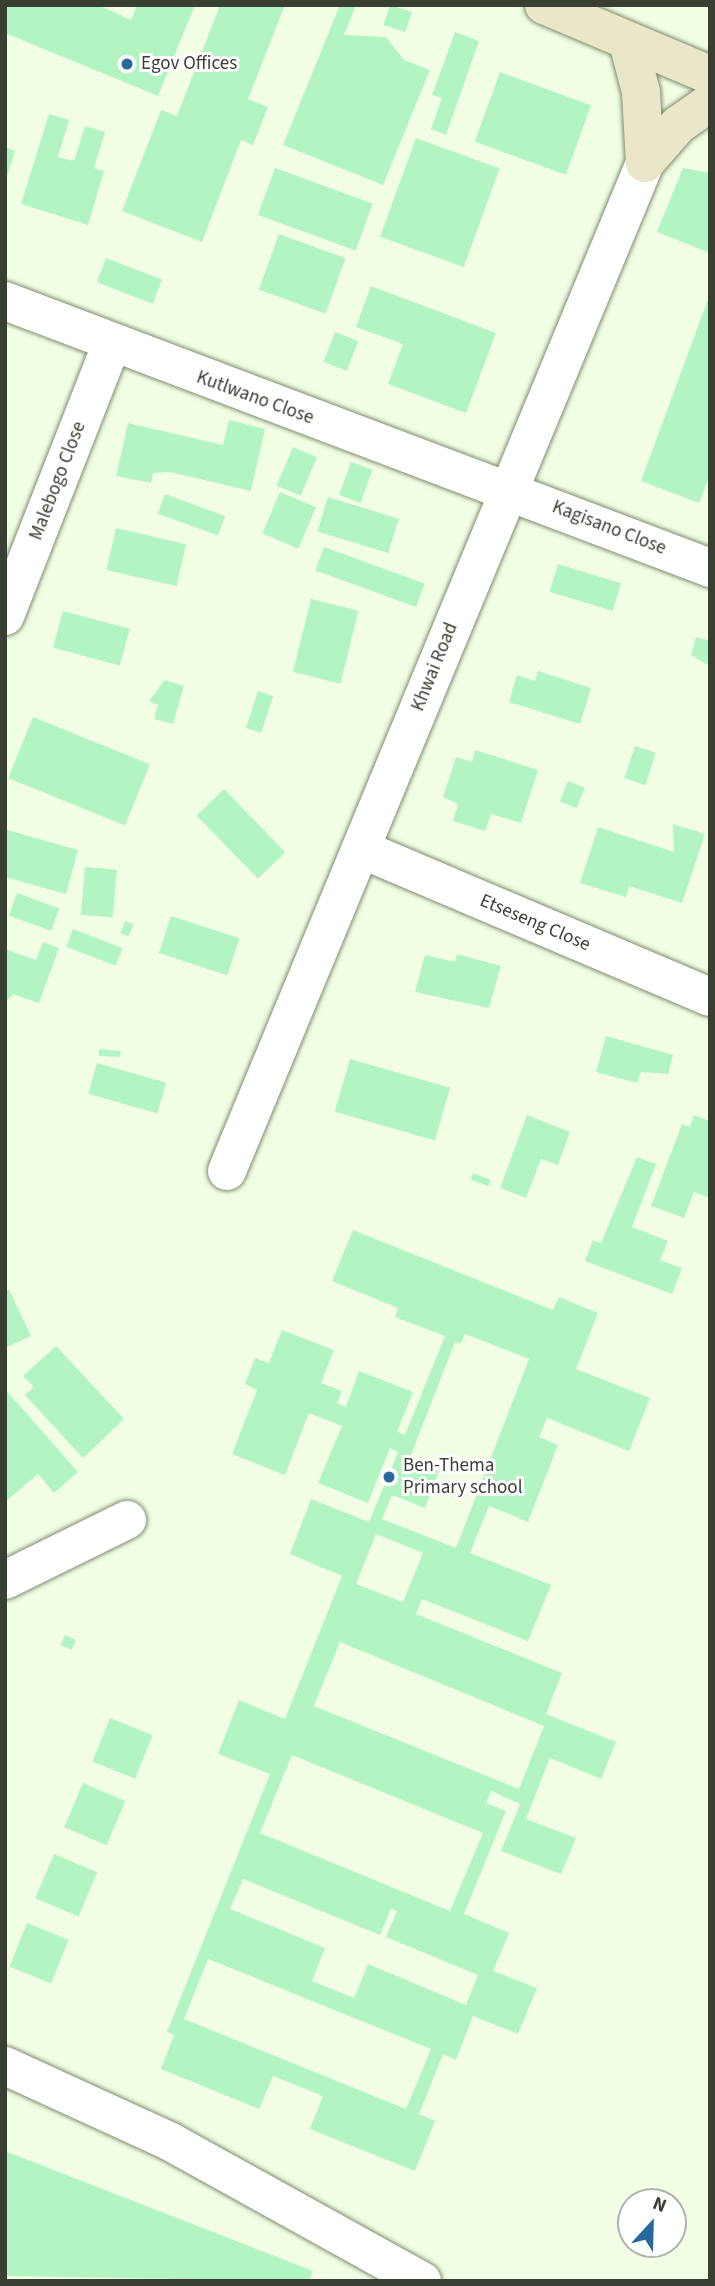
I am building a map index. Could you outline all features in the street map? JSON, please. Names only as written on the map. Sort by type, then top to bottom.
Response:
[{"type":"main road","points":[[544,5],[710,75]]},
{"type":"main road","points":[[628,42],[641,92],[645,163]]},
{"type":"main road","points":[[645,163],[678,125],[710,103]]},
{"type":"street","name":"Khwai Road","points":[[227,1171],[507,488],[645,163]]},
{"type":"street","name":"Kutlwano Close","points":[[5,301],[111,346],[507,488]]},
{"type":"street","name":"Malebogo Close","points":[[5,616],[111,346]]},
{"type":"street","name":"Kagisano Close","points":[[507,488],[710,568]]},
{"type":"street","name":"Etseseng Close","points":[[361,849],[710,997]]},
{"type":"street","points":[[5,1580],[127,1520]]},
{"type":"street","points":[[5,2066],[171,2142],[422,2281]]},
{"type":"building","name":"Egov Offices","points":[[5,5],[98,5],[131,20],[137,5],[195,5],[158,96],[5,33]]},
{"type":"building","points":[[220,5],[285,5],[248,99],[268,107],[253,145],[241,140],[202,242],[122,211],[161,110],[177,116]]},
{"type":"building","points":[[340,5],[356,5],[344,35],[386,37],[404,60],[430,70],[383,185],[283,145]]},
{"type":"building","points":[[390,5],[412,12],[405,32],[384,25]]},
{"type":"building","points":[[455,32],[479,41],[446,135],[431,129],[442,98],[432,95]]},
{"type":"building","points":[[500,72],[591,105],[566,175],[475,142]]},
{"type":"building","points":[[49,114],[69,120],[58,157],[74,161],[85,126],[105,132],[94,168],[104,171],[88,225],[21,204]]},
{"type":"building","points":[[416,138],[500,168],[464,267],[380,237]]},
{"type":"building","points":[[5,147],[15,151],[6,180],[5,179]]},
{"type":"building","points":[[275,168],[373,204],[356,251],[258,215]]},
{"type":"building","points":[[683,168],[710,173],[710,253],[657,232]]},
{"type":"building","points":[[279,234],[346,258],[326,314],[259,289]]},
{"type":"building","points":[[106,258],[162,280],[153,304],[97,282]]},
{"type":"building","points":[[371,286],[496,333],[466,413],[388,384],[403,344],[356,327]]},
{"type":"building","points":[[710,294],[710,475],[699,503],[641,481]]},
{"type":"building","points":[[335,332],[358,341],[347,371],[324,362]]},
{"type":"building","points":[[229,420],[265,429],[251,491],[170,472],[153,473],[151,483],[116,476],[128,423],[223,445]]},
{"type":"building","points":[[293,447],[317,457],[301,496],[277,486]]},
{"type":"building","points":[[351,462],[373,470],[361,503],[339,495]]},
{"type":"building","points":[[280,492],[316,507],[298,549],[262,533]]},
{"type":"building","points":[[165,494],[225,516],[218,536],[158,514]]},
{"type":"building","points":[[328,497],[399,519],[388,553],[317,531]]},
{"type":"building","points":[[116,528],[186,544],[176,586],[106,570]]},
{"type":"building","points":[[324,547],[425,584],[416,607],[315,570]]},
{"type":"building","points":[[558,564],[621,583],[613,611],[550,592]]},
{"type":"building","points":[[311,599],[359,611],[340,684],[293,672]]},
{"type":"building","points":[[63,611],[130,629],[120,666],[53,648]]},
{"type":"building","points":[[696,637],[710,641],[710,666],[691,655]]},
{"type":"building","points":[[538,671],[591,688],[580,724],[509,702],[517,675],[535,681]]},
{"type":"building","points":[[165,680],[184,686],[173,724],[154,719],[158,705],[149,701]]},
{"type":"building","points":[[258,691],[273,696],[261,733],[246,728]]},
{"type":"building","points":[[33,717],[150,764],[125,825],[8,778]]},
{"type":"building","points":[[635,746],[656,753],[645,785],[624,778]]},
{"type":"building","points":[[475,750],[538,770],[521,823],[491,814],[485,831],[453,821],[458,804],[443,797],[456,757],[472,762]]},
{"type":"building","points":[[568,781],[585,788],[576,808],[560,801]]},
{"type":"building","points":[[224,789],[285,852],[258,879],[197,815]]},
{"type":"building","points":[[673,824],[705,834],[682,903],[629,886],[626,897],[580,883],[598,827],[674,852]]},
{"type":"building","points":[[7,830],[78,850],[66,894],[5,877]]},
{"type":"building","points":[[85,867],[117,870],[113,918],[81,915]]},
{"type":"building","points":[[17,893],[59,908],[51,931],[9,916]]},
{"type":"building","points":[[171,916],[239,938],[227,975],[159,953]]},
{"type":"building","points":[[125,921],[133,924],[129,936],[120,933]]},
{"type":"building","points":[[73,929],[122,948],[116,966],[66,947]]},
{"type":"building","points":[[43,942],[59,948],[39,1003],[13,994],[5,1003],[5,949],[36,960]]},
{"type":"building","points":[[457,954],[501,966],[489,1008],[415,992],[425,955],[455,962]]},
{"type":"building","points":[[606,1036],[673,1055],[668,1074],[641,1072],[637,1083],[596,1072]]},
{"type":"building","points":[[99,1049],[121,1051],[120,1057],[99,1056]]},
{"type":"building","points":[[350,1059],[450,1088],[435,1141],[335,1112]]},
{"type":"building","points":[[97,1063],[166,1083],[157,1114],[88,1094]]},
{"type":"building","points":[[527,1115],[570,1132],[558,1165],[541,1159],[526,1198],[500,1188]]},
{"type":"building","points":[[694,1115],[710,1121],[710,1198],[694,1192],[684,1218],[651,1206],[682,1124],[690,1127]]},
{"type":"building","points":[[637,1157],[656,1164],[632,1227],[668,1241],[660,1260],[682,1268],[672,1294],[585,1261],[593,1240],[601,1243]]},
{"type":"building","points":[[473,1173],[491,1180],[488,1186],[470,1180]]},
{"type":"building","points":[[353,1230],[553,1310],[559,1297],[598,1313],[576,1369],[650,1398],[629,1451],[547,1418],[539,1437],[558,1445],[528,1522],[489,1506],[470,1553],[551,1585],[528,1641],[422,1599],[416,1614],[562,1673],[546,1714],[616,1742],[601,1779],[550,1758],[526,1819],[576,1838],[561,1874],[501,1851],[520,1804],[491,1791],[486,1803],[506,1811],[464,1914],[509,1933],[493,1971],[537,1988],[518,2034],[473,2016],[456,2060],[443,2054],[419,2114],[435,2121],[415,2171],[310,2129],[323,2096],[273,2076],[259,2109],[161,2069],[174,2035],[167,2032],[270,1774],[218,1754],[239,1700],[285,1719],[342,1576],[290,1554],[311,1499],[369,1522],[398,1452],[390,1448],[368,1503],[318,1483],[342,1426],[309,1413],[285,1475],[232,1454],[257,1390],[245,1384],[255,1358],[269,1363],[282,1330],[334,1350],[321,1383],[342,1391],[337,1403],[346,1407],[359,1371],[413,1392],[397,1432],[405,1435],[445,1336],[395,1317],[398,1308],[332,1281]],"holes":[[[465,1334],[529,1359],[456,1548],[382,1519],[392,1495],[425,1508],[439,1471],[409,1460],[455,1342],[460,1344]],[[376,1534],[423,1553],[403,1602],[356,1584]],[[340,1642],[544,1726],[519,1789],[314,1706]],[[292,1755],[483,1833],[450,1911],[260,1833]],[[243,1879],[380,1935],[391,1909],[397,1911],[386,1937],[478,1975],[466,2005],[368,1964],[354,1998],[312,1981],[325,1948],[230,1909]],[[208,1959],[431,2049],[406,2109],[184,2019]]]},
{"type":"building","points":[[9,1289],[31,1336],[5,1348],[5,1291]]},
{"type":"building","points":[[56,1346],[124,1419],[83,1458],[25,1395],[34,1387],[23,1376]]},
{"type":"building","points":[[5,1389],[78,1472],[54,1493],[38,1474],[5,1502]]},
{"type":"building","points":[[65,1635],[76,1640],[71,1650],[61,1645]]},
{"type":"building","points":[[110,1718],[153,1735],[135,1779],[92,1762]]},
{"type":"building","points":[[83,1783],[125,1801],[107,1845],[64,1827]]},
{"type":"building","points":[[54,1854],[97,1872],[79,1917],[35,1898]]},
{"type":"building","points":[[27,1923],[69,1940],[51,1983],[9,1967]]},
{"type":"building","points":[[5,2151],[313,2271],[309,2281],[5,2276]]},
{"type":"place","name":"Egov Offices","points":[[127,64]]},
{"type":"place","name":"Ben-Thema Primary school","points":[[389,1477]]}]
